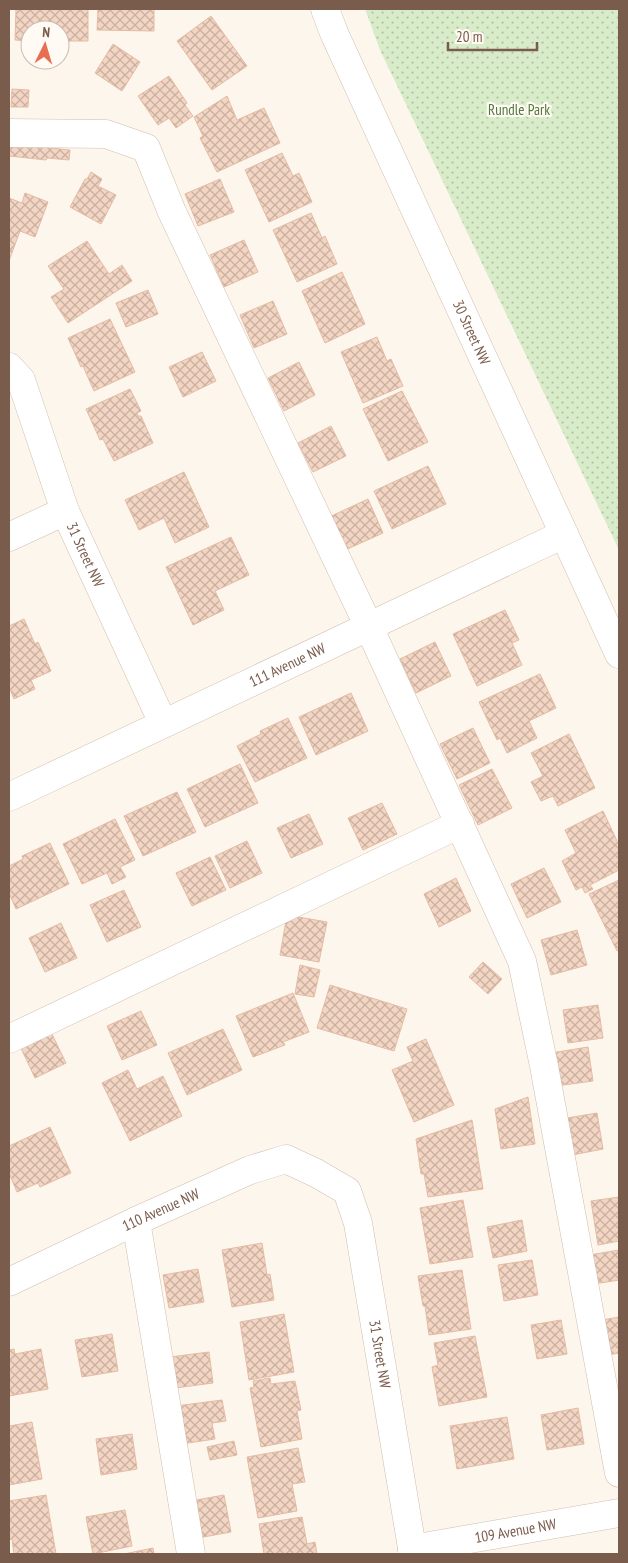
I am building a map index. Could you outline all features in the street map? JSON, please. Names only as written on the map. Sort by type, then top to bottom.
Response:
[{"type":"street","name":"30 Street NW","points":[[325,9],[334,33],[619,654]]},
{"type":"street","points":[[9,133],[106,134],[146,148],[172,212],[369,627],[460,824],[522,961],[546,1076],[619,1473]]},
{"type":"street","name":"31 Street NW","points":[[15,374],[66,511],[163,723]]},
{"type":"street","points":[[9,537],[66,511]]},
{"type":"street","name":"111 Avenue NW","points":[[9,797],[564,534]]},
{"type":"street","points":[[9,1040],[460,824]]},
{"type":"street","name":"110 Avenue NW","points":[[9,1282],[136,1221],[250,1170],[286,1159],[316,1173]]},
{"type":"street","name":"31 Street NW","points":[[316,1173],[348,1191],[358,1223],[413,1552]]},
{"type":"street","points":[[136,1221],[191,1554]]},
{"type":"street","name":"109 Avenue NW","points":[[413,1552],[619,1513]]},
{"type":"green space","name":"Rundle Park","points":[[365,9],[619,9],[619,550],[380,50]]},
{"type":"building","points":[[16,9],[88,9],[88,41],[70,41],[70,20],[20,20],[20,40],[15,40]]},
{"type":"building","points":[[98,9],[154,9],[154,31],[97,30]]},
{"type":"building","points":[[211,16],[247,66],[212,90],[177,41]]},
{"type":"building","points":[[113,44],[140,62],[122,91],[95,73]]},
{"type":"building","points":[[169,76],[187,103],[185,105],[193,116],[176,128],[169,118],[158,125],[138,96]]},
{"type":"building","points":[[12,89],[29,90],[28,107],[11,107]]},
{"type":"building","points":[[227,96],[237,120],[264,108],[280,143],[217,172],[200,138],[203,136],[194,117]]},
{"type":"building","points":[[11,144],[70,150],[69,160],[47,158],[46,160],[9,156]]},
{"type":"building","points":[[282,153],[293,176],[299,173],[312,202],[269,222],[245,170]]},
{"type":"building","points":[[91,172],[102,179],[98,186],[116,195],[101,224],[70,207],[85,179],[87,179]]},
{"type":"building","points":[[220,179],[234,212],[198,226],[185,194]]},
{"type":"building","points":[[25,193],[48,202],[35,237],[20,231],[9,261],[9,198],[22,203]]},
{"type":"building","points":[[311,213],[322,238],[325,236],[337,264],[297,282],[273,230]]},
{"type":"building","points":[[244,240],[258,272],[224,287],[210,255]]},
{"type":"building","points":[[87,241],[109,274],[122,265],[132,281],[68,323],[51,297],[64,289],[48,266]]},
{"type":"building","points":[[342,272],[365,324],[325,343],[302,291]]},
{"type":"building","points":[[148,290],[158,314],[126,327],[116,303]]},
{"type":"building","points":[[273,301],[287,334],[254,348],[240,315]]},
{"type":"building","points":[[110,319],[135,372],[94,391],[68,338]]},
{"type":"building","points":[[377,337],[387,361],[391,359],[403,386],[363,403],[341,352]]},
{"type":"building","points":[[202,352],[216,381],[183,397],[169,367]]},
{"type":"building","points":[[299,362],[315,395],[284,411],[268,378]]},
{"type":"building","points":[[130,389],[141,411],[137,413],[138,416],[141,416],[153,443],[114,461],[103,439],[100,440],[86,409]]},
{"type":"building","points":[[402,391],[428,442],[388,461],[363,409]]},
{"type":"building","points":[[331,426],[346,456],[313,472],[298,443]]},
{"type":"building","points":[[428,466],[446,504],[392,529],[374,491]]},
{"type":"building","points":[[184,472],[209,527],[175,543],[164,518],[139,530],[125,500]]},
{"type":"building","points":[[368,499],[383,533],[343,551],[327,518]]},
{"type":"building","points":[[231,537],[249,575],[215,591],[224,610],[193,625],[166,567]]},
{"type":"building","points":[[505,610],[519,640],[512,643],[522,665],[477,686],[453,634]]},
{"type":"building","points":[[24,619],[35,644],[38,642],[51,671],[31,680],[35,689],[14,699],[9,687],[9,626]]},
{"type":"building","points":[[435,642],[451,676],[416,693],[400,659]]},
{"type":"building","points":[[540,674],[556,708],[529,721],[537,738],[507,753],[500,738],[497,740],[479,702]]},
{"type":"building","points":[[351,693],[368,731],[316,755],[299,717]]},
{"type":"building","points":[[288,718],[307,758],[255,782],[237,746],[261,734],[260,731]]},
{"type":"building","points":[[473,728],[490,763],[457,779],[440,744]]},
{"type":"building","points":[[569,734],[595,788],[558,806],[553,796],[541,801],[531,782],[543,776],[531,753]]},
{"type":"building","points":[[240,764],[258,803],[205,827],[187,789]]},
{"type":"building","points":[[492,769],[512,808],[478,825],[459,785]]},
{"type":"building","points":[[177,792],[196,832],[143,856],[124,816]]},
{"type":"building","points":[[382,803],[397,834],[363,850],[348,818]]},
{"type":"building","points":[[603,811],[619,845],[619,870],[590,885],[593,889],[585,893],[582,887],[576,890],[562,861],[576,853],[565,830]]},
{"type":"building","points":[[309,814],[323,844],[291,858],[277,828]]},
{"type":"building","points":[[115,819],[135,860],[120,867],[126,877],[112,884],[107,873],[82,884],[63,844]]},
{"type":"building","points":[[247,841],[262,873],[230,888],[215,856]]},
{"type":"building","points":[[50,843],[69,884],[16,909],[9,893],[9,866],[23,859],[22,856]]},
{"type":"building","points":[[210,857],[226,890],[192,906],[176,873]]},
{"type":"building","points":[[544,868],[561,902],[527,918],[511,884]]},
{"type":"building","points":[[456,878],[471,911],[439,927],[424,894]]},
{"type":"building","points":[[619,880],[619,950],[617,951],[589,894]]},
{"type":"building","points":[[124,890],[141,927],[107,942],[90,905]]},
{"type":"building","points":[[287,915],[327,922],[319,962],[280,955]]},
{"type":"building","points":[[61,923],[77,958],[45,972],[29,938]]},
{"type":"building","points":[[577,930],[587,965],[551,975],[541,940]]},
{"type":"building","points":[[483,962],[502,979],[488,994],[469,977]]},
{"type":"building","points":[[300,965],[320,970],[314,997],[295,994]]},
{"type":"building","points":[[330,985],[407,1009],[394,1051],[317,1028]]},
{"type":"building","points":[[293,993],[309,1032],[283,1042],[285,1045],[253,1057],[236,1016]]},
{"type":"building","points":[[598,1005],[603,1038],[568,1043],[563,1010]]},
{"type":"building","points":[[141,1011],[157,1045],[122,1060],[107,1026]]},
{"type":"building","points":[[223,1029],[242,1070],[187,1095],[168,1053]]},
{"type":"building","points":[[50,1030],[66,1063],[35,1078],[19,1044]]},
{"type":"building","points":[[426,1039],[454,1105],[414,1122],[392,1070],[413,1061],[407,1047]]},
{"type":"building","points":[[588,1047],[593,1081],[556,1086],[551,1053]]},
{"type":"building","points":[[128,1070],[137,1089],[163,1076],[182,1116],[130,1141],[102,1083]]},
{"type":"building","points":[[528,1097],[535,1144],[501,1149],[495,1109]]},
{"type":"building","points":[[597,1113],[603,1149],[567,1156],[561,1119]]},
{"type":"building","points":[[472,1120],[483,1189],[428,1197],[424,1174],[421,1174],[416,1139]]},
{"type":"building","points":[[50,1127],[71,1173],[40,1187],[38,1183],[17,1192],[9,1173],[9,1146]]},
{"type":"building","points":[[619,1197],[619,1241],[598,1245],[591,1201]]},
{"type":"building","points":[[463,1200],[473,1257],[430,1264],[420,1208]]},
{"type":"building","points":[[522,1220],[527,1251],[493,1258],[487,1227]]},
{"type":"building","points":[[262,1243],[267,1275],[270,1274],[274,1300],[232,1307],[222,1250]]},
{"type":"building","points":[[619,1250],[619,1280],[588,1285],[584,1256]]},
{"type":"building","points":[[532,1260],[538,1295],[504,1301],[498,1265]]},
{"type":"building","points":[[198,1269],[204,1302],[169,1308],[163,1275]]},
{"type":"building","points":[[462,1270],[471,1329],[429,1335],[418,1276]]},
{"type":"building","points":[[284,1314],[294,1372],[249,1380],[240,1322]]},
{"type":"building","points":[[619,1317],[619,1353],[603,1356],[597,1321]]},
{"type":"building","points":[[561,1320],[567,1354],[537,1359],[531,1325]]},
{"type":"building","points":[[112,1334],[118,1371],[82,1377],[75,1340]]},
{"type":"building","points":[[475,1336],[487,1397],[439,1406],[432,1367],[438,1365],[434,1343]]},
{"type":"building","points":[[14,1349],[15,1354],[41,1349],[48,1389],[9,1396],[9,1350]]},
{"type":"building","points":[[209,1352],[213,1383],[175,1388],[170,1357]]},
{"type":"building","points":[[270,1378],[271,1384],[295,1381],[301,1410],[297,1411],[302,1439],[261,1447],[250,1388],[254,1387],[253,1381]]},
{"type":"building","points":[[222,1400],[226,1421],[212,1423],[215,1439],[181,1444],[176,1406]]},
{"type":"building","points":[[578,1408],[584,1444],[547,1450],[541,1415]]},
{"type":"building","points":[[507,1417],[514,1459],[457,1469],[450,1426]]},
{"type":"building","points":[[32,1422],[42,1479],[9,1485],[9,1426]]},
{"type":"building","points":[[132,1434],[137,1469],[101,1475],[96,1439]]},
{"type":"building","points":[[234,1441],[237,1455],[210,1460],[207,1447]]},
{"type":"building","points":[[298,1448],[305,1482],[292,1484],[297,1511],[258,1518],[247,1457]]},
{"type":"building","points":[[46,1495],[56,1554],[14,1554],[12,1539],[9,1540],[9,1501]]},
{"type":"building","points":[[224,1495],[231,1532],[198,1538],[191,1501]]},
{"type":"building","points":[[125,1510],[132,1546],[93,1554],[86,1517]]},
{"type":"building","points":[[302,1517],[307,1544],[315,1542],[317,1554],[264,1554],[259,1524]]},
{"type":"building","points":[[153,1548],[154,1554],[124,1554]]}]
